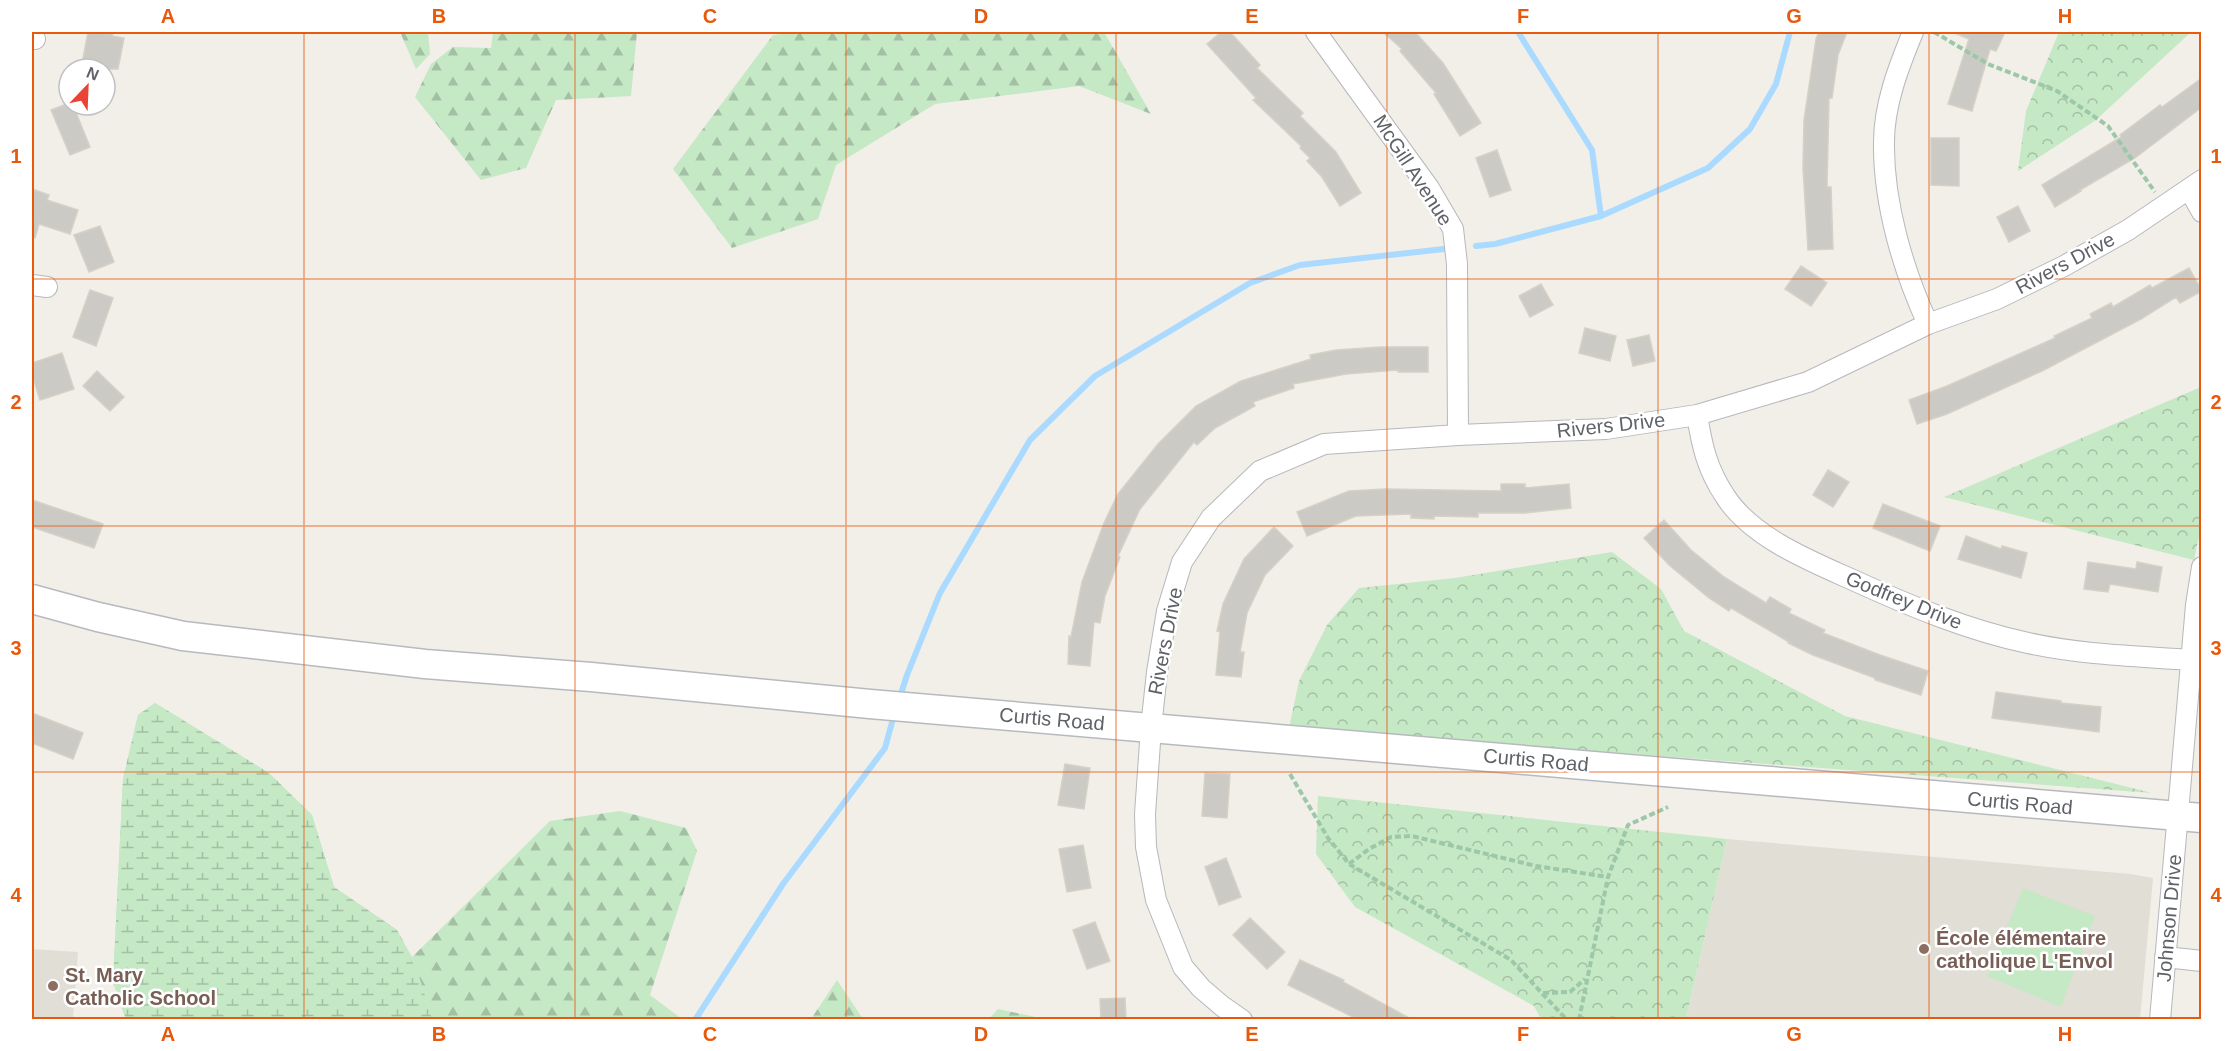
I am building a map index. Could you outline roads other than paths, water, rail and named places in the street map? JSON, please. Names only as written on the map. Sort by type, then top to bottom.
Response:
[{"type":"main road","name":"Curtis Road","points":[[32,599],[183,636],[284,649],[870,704],[2190,818]]},
{"type":"street","name":"McGill Avenue","points":[[1316,32],[1429,188],[1453,229],[1456,264],[1458,435]]},
{"type":"street","points":[[1913,32],[1891,96],[1884,141],[1888,192],[1897,238],[1917,300],[1928,324]]},
{"type":"street","name":"Rivers Drive","points":[[1242,1020],[1201,988],[1183,967],[1156,900],[1146,847],[1145,814],[1151,728],[1167,611],[1182,562],[1211,518],[1260,471],[1324,444],[1458,435],[1606,429],[1697,415],[1808,382],[1928,324],[1997,299],[2064,266],[2128,230],[2195,184]]},
{"type":"street","points":[[2195,184],[2202,212]]},
{"type":"street","name":"Godfrey Drive","points":[[1697,415],[1704,454],[1725,497],[1752,526],[1804,558],[1926,613],[2027,643],[2085,653],[2192,660]]},
{"type":"street","name":"Johnson Drive","points":[[2160,1020],[2165,957],[2190,818],[2192,660],[2202,567]]},
{"type":"street","points":[[2165,957],[2202,961]]},
{"type":"waterway","points":[[1518,32],[1592,150],[1601,216]]},
{"type":"waterway","points":[[1476,246],[1495,244],[1601,216],[1708,168],[1750,129],[1776,84],[1790,32]]},
{"type":"waterway","points":[[899,700],[940,593],[1030,440],[1095,376],[1250,283],[1300,265],[1444,249]]},
{"type":"waterway","points":[[695,1020],[783,884],[885,748],[894,715]]},
{"type":"place","name":"École élémentaire catholique L'Envol","points":[[1924,949]]},
{"type":"place","name":"St. Mary Catholic School","points":[[53,986]]}]
